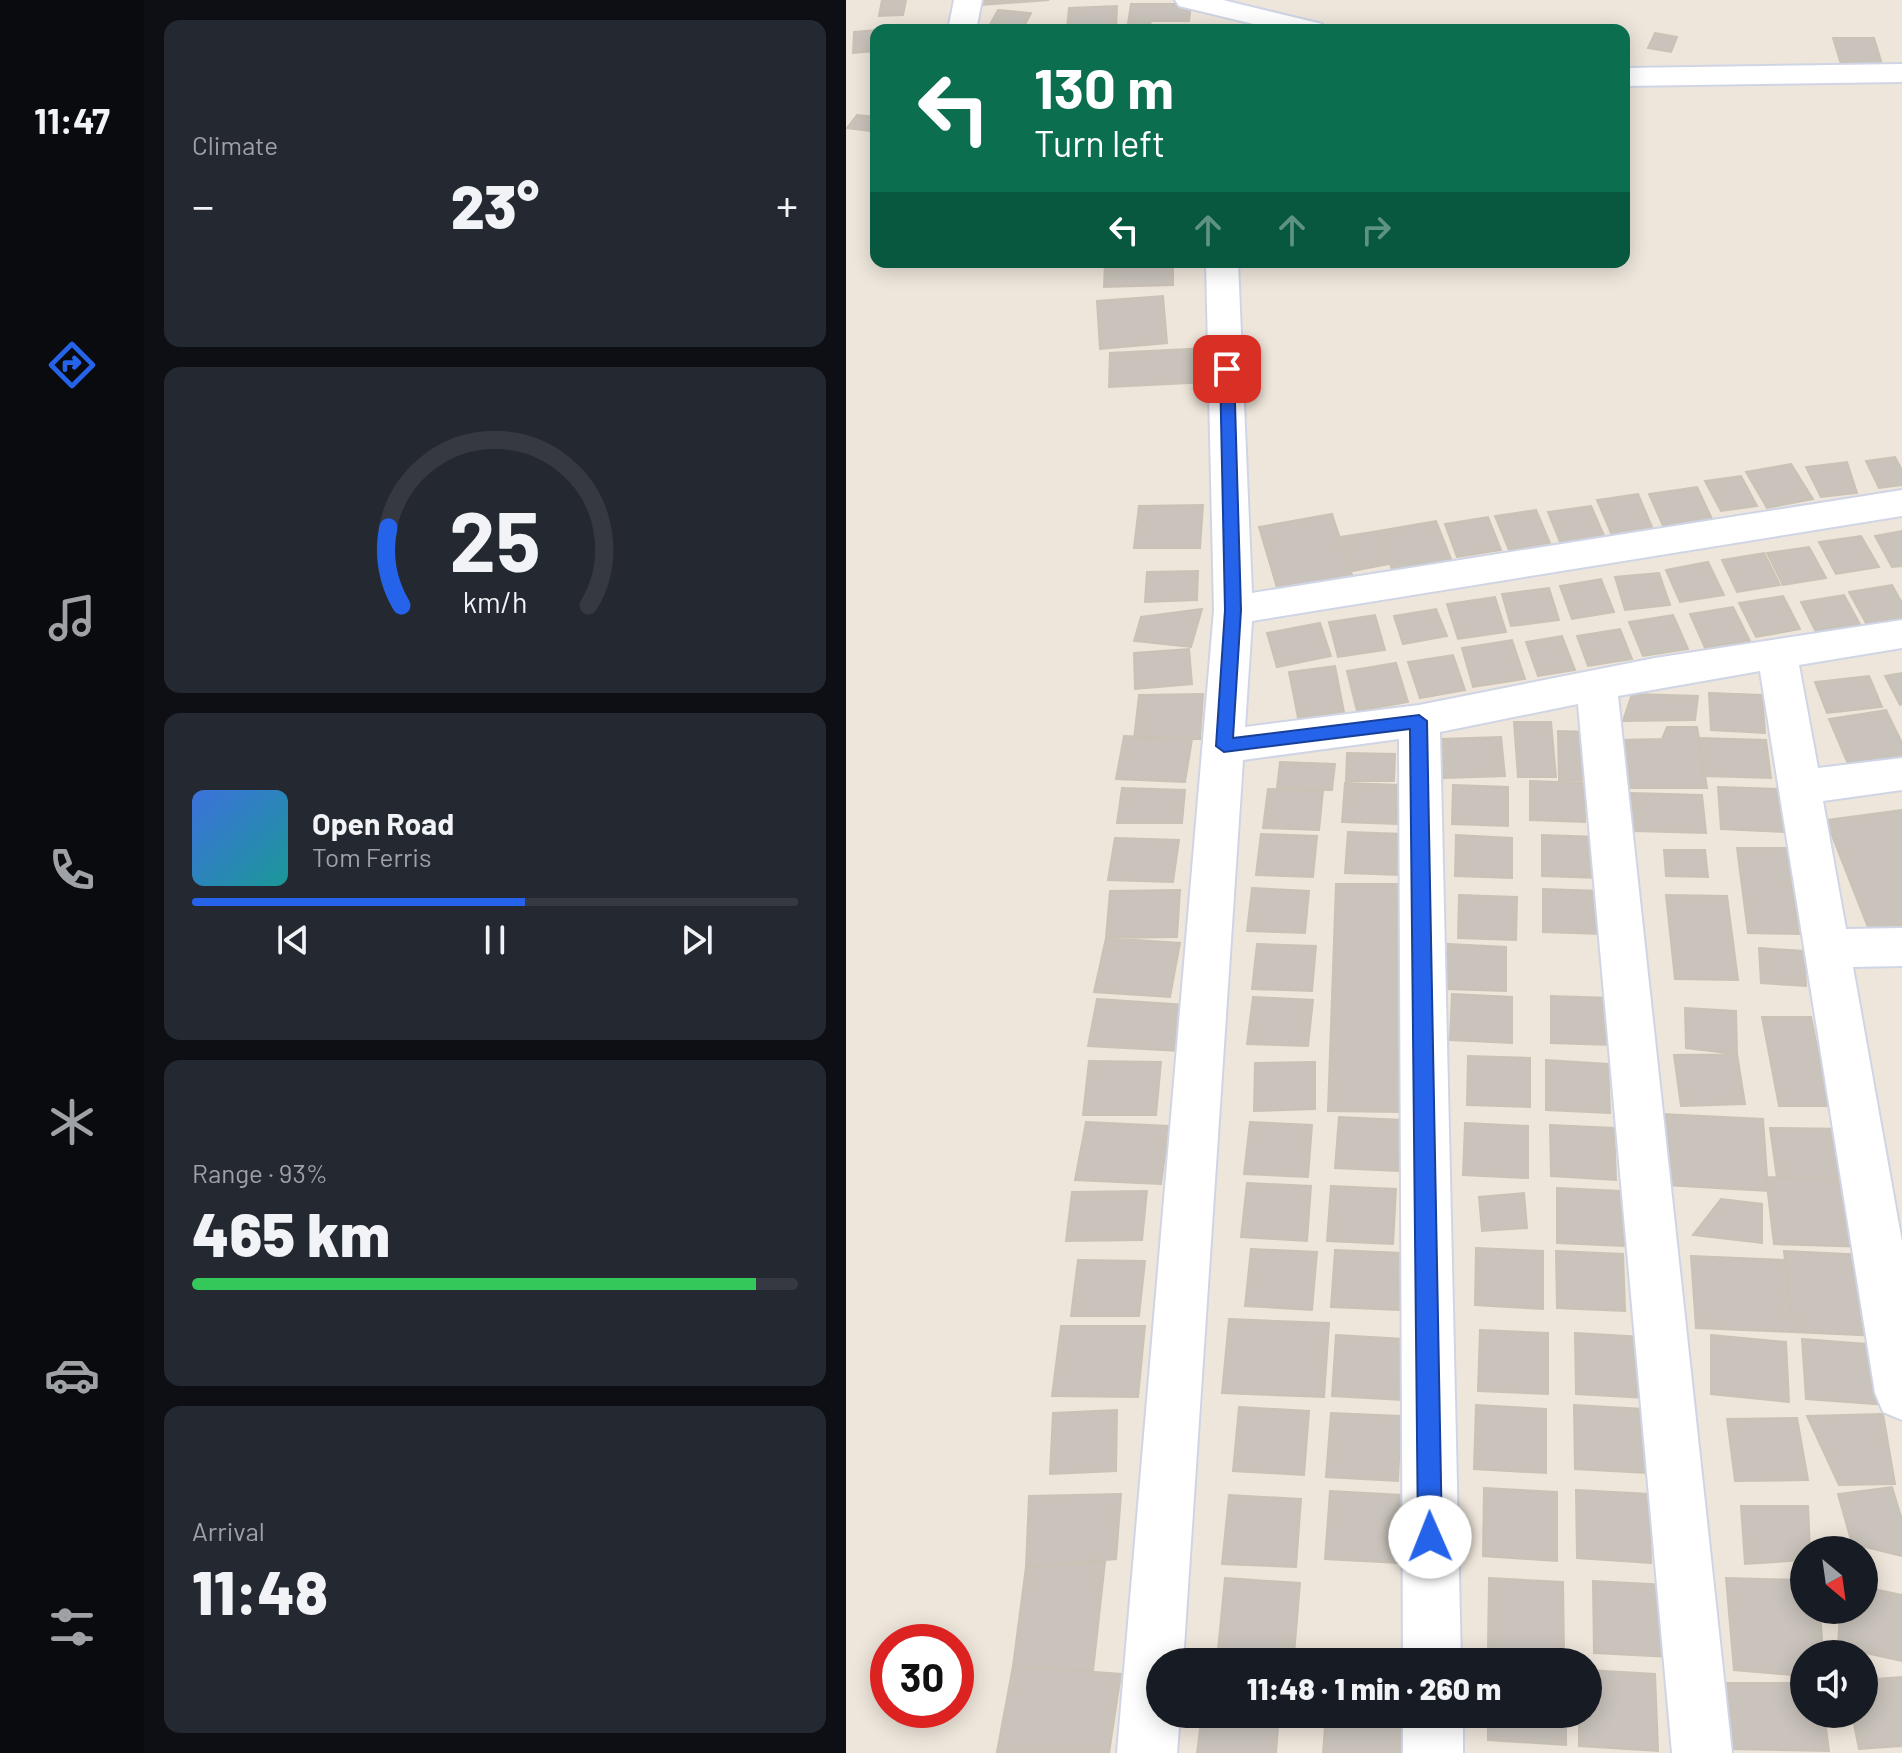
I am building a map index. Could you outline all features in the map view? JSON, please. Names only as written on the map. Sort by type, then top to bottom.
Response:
[{"type":"street","points":[[963,24],[968,0]]},
{"type":"street","points":[[1189,0],[1223,19],[1263,24]]},
{"type":"street","points":[[1630,77],[1902,73]]},
{"type":"street","points":[[1147,1753],[1233,610],[1222,268]]},
{"type":"street","points":[[1233,610],[1902,503]]},
{"type":"street","points":[[1224,746],[1419,721],[1655,673],[1902,634]]},
{"type":"street","points":[[1777,652],[1902,1393]]},
{"type":"street","points":[[1597,686],[1702,1753]]},
{"type":"street","points":[[1419,721],[1432,1648]]},
{"type":"street","points":[[1800,787],[1902,774]]},
{"type":"street","points":[[1827,949],[1902,947]]},
{"type":"street","points":[[1433,1728],[1433,1753]]},
{"type":"building","points":[[882,0],[906,0],[903,15],[879,16]]},
{"type":"building","points":[[982,0],[1049,0],[981,5]]},
{"type":"building","points":[[1131,4],[1191,4],[1189,21],[1128,24]]},
{"type":"building","points":[[1117,6],[1116,24],[1068,24],[1069,8]]},
{"type":"building","points":[[998,10],[1031,13],[1025,24],[990,24]]},
{"type":"building","points":[[870,31],[870,52],[853,53],[854,32]]},
{"type":"building","points":[[1655,33],[1677,37],[1671,52],[1648,48]]},
{"type":"building","points":[[1833,38],[1874,38],[1882,64],[1841,64]]},
{"type":"building","points":[[857,115],[870,116],[870,131],[847,128]]},
{"type":"building","points":[[1105,268],[1173,268],[1173,285],[1104,287]]},
{"type":"building","points":[[1163,296],[1167,343],[1100,349],[1097,301]]},
{"type":"building","points":[[1208,348],[1209,382],[1109,387],[1110,353]]},
{"type":"building","points":[[1895,457],[1902,470],[1902,485],[1879,488],[1866,461]]},
{"type":"building","points":[[1847,462],[1857,493],[1821,497],[1806,467]]},
{"type":"building","points":[[1791,464],[1813,499],[1767,508],[1746,472]]},
{"type":"building","points":[[1741,476],[1757,506],[1721,511],[1705,481]]},
{"type":"building","points":[[1697,487],[1713,521],[1664,528],[1649,494]]},
{"type":"building","points":[[1638,494],[1655,534],[1614,540],[1597,500]]},
{"type":"building","points":[[1203,505],[1200,548],[1134,548],[1139,506]]},
{"type":"building","points":[[1591,506],[1606,540],[1562,547],[1548,512]]},
{"type":"building","points":[[1536,510],[1550,543],[1509,550],[1495,516]]},
{"type":"building","points":[[1332,514],[1353,578],[1278,591],[1259,527]]},
{"type":"building","points":[[1488,517],[1501,550],[1457,557],[1445,524]]},
{"type":"building","points":[[1436,521],[1453,564],[1394,575],[1378,531]]},
{"type":"building","points":[[1378,531],[1389,564],[1352,571],[1340,537]]},
{"type":"building","points":[[1902,531],[1902,566],[1892,567],[1875,536]]},
{"type":"building","points":[[1861,536],[1879,567],[1836,574],[1819,542]]},
{"type":"building","points":[[1809,547],[1826,578],[1783,585],[1767,553]]},
{"type":"building","points":[[1764,553],[1780,585],[1737,592],[1722,560]]},
{"type":"building","points":[[1708,562],[1724,595],[1680,602],[1666,570]]},
{"type":"building","points":[[1198,571],[1197,600],[1145,602],[1147,572]]},
{"type":"building","points":[[1659,573],[1670,605],[1625,610],[1615,577]]},
{"type":"building","points":[[1601,579],[1614,612],[1572,619],[1560,586]]},
{"type":"building","points":[[1892,585],[1902,603],[1902,620],[1867,625],[1849,592]]},
{"type":"building","points":[[1549,588],[1559,620],[1511,626],[1502,594]]},
{"type":"building","points":[[1844,595],[1862,628],[1818,636],[1801,602]]},
{"type":"building","points":[[1783,596],[1800,629],[1756,637],[1739,603]]},
{"type":"building","points":[[1495,597],[1506,632],[1458,639],[1447,604]]},
{"type":"building","points":[[1733,607],[1750,641],[1705,648],[1690,614]]},
{"type":"building","points":[[1202,609],[1191,647],[1134,641],[1141,617]]},
{"type":"building","points":[[1436,609],[1447,636],[1403,644],[1394,616]]},
{"type":"building","points":[[1375,615],[1385,650],[1338,657],[1329,622]]},
{"type":"building","points":[[1673,615],[1688,649],[1643,656],[1629,622]]},
{"type":"building","points":[[1320,623],[1331,656],[1277,667],[1267,633]]},
{"type":"building","points":[[1620,629],[1632,659],[1588,666],[1577,636]]},
{"type":"building","points":[[1562,636],[1575,670],[1538,676],[1526,642]]},
{"type":"building","points":[[1512,640],[1525,679],[1473,687],[1462,648]]},
{"type":"building","points":[[1189,649],[1192,684],[1135,689],[1134,653]]},
{"type":"building","points":[[1453,655],[1465,690],[1420,698],[1408,662]]},
{"type":"building","points":[[1396,663],[1408,702],[1357,711],[1347,671]]},
{"type":"building","points":[[1335,666],[1344,712],[1298,718],[1289,672]]},
{"type":"building","points":[[1902,673],[1902,704],[1900,705],[1885,676]]},
{"type":"building","points":[[1869,676],[1882,707],[1827,713],[1815,682]]},
{"type":"building","points":[[1709,693],[1762,695],[1765,733],[1711,730]]},
{"type":"building","points":[[1203,694],[1200,739],[1134,739],[1139,695]]},
{"type":"building","points":[[1632,694],[1698,696],[1695,720],[1623,721]]},
{"type":"building","points":[[1886,710],[1902,743],[1902,764],[1851,771],[1829,719]]},
{"type":"building","points":[[1514,722],[1551,722],[1556,777],[1518,777]]},
{"type":"building","points":[[1667,727],[1697,727],[1707,788],[1624,788],[1619,740],[1662,739]]},
{"type":"building","points":[[1558,731],[1595,732],[1596,781],[1559,780]]},
{"type":"building","points":[[1124,736],[1192,739],[1185,782],[1116,779]]},
{"type":"building","points":[[1501,737],[1505,776],[1444,778],[1441,739]]},
{"type":"building","points":[[1700,738],[1766,740],[1771,778],[1703,776]]},
{"type":"building","points":[[1347,753],[1395,754],[1394,781],[1346,781]]},
{"type":"building","points":[[1280,762],[1335,764],[1332,790],[1277,788]]},
{"type":"building","points":[[1530,781],[1584,783],[1585,822],[1530,820]]},
{"type":"building","points":[[1345,783],[1400,785],[1398,824],[1342,822]]},
{"type":"building","points":[[1453,785],[1508,787],[1508,826],[1452,824]]},
{"type":"building","points":[[1718,787],[1780,789],[1785,832],[1721,829]]},
{"type":"building","points":[[1122,788],[1185,790],[1182,823],[1117,823]]},
{"type":"building","points":[[1268,789],[1323,791],[1319,830],[1263,828]]},
{"type":"building","points":[[1631,793],[1702,795],[1706,833],[1634,831]]},
{"type":"building","points":[[1902,810],[1902,925],[1869,930],[1826,820]]},
{"type":"building","points":[[1348,832],[1404,834],[1402,875],[1345,873]]},
{"type":"building","points":[[1261,834],[1317,836],[1313,877],[1256,875]]},
{"type":"building","points":[[1456,835],[1512,838],[1512,878],[1455,876]]},
{"type":"building","points":[[1542,835],[1598,837],[1599,878],[1542,876]]},
{"type":"building","points":[[1115,838],[1179,840],[1173,882],[1108,880]]},
{"type":"building","points":[[1737,848],[1787,848],[1799,934],[1748,933]]},
{"type":"building","points":[[1664,850],[1705,850],[1708,877],[1666,876]]},
{"type":"building","points":[[1336,884],[1403,884],[1401,1112],[1328,1111]]},
{"type":"building","points":[[1252,888],[1309,891],[1305,933],[1247,931]]},
{"type":"building","points":[[1543,889],[1601,891],[1602,934],[1543,932]]},
{"type":"building","points":[[1180,890],[1177,937],[1106,938],[1110,891]]},
{"type":"building","points":[[1459,895],[1517,897],[1516,940],[1458,938]]},
{"type":"building","points":[[1666,895],[1727,896],[1738,980],[1675,979]]},
{"type":"building","points":[[1106,938],[1180,943],[1170,997],[1094,992]]},
{"type":"building","points":[[1257,944],[1316,946],[1312,991],[1252,989]]},
{"type":"building","points":[[1448,944],[1506,947],[1506,991],[1446,989]]},
{"type":"building","points":[[1759,948],[1804,951],[1806,986],[1761,983]]},
{"type":"building","points":[[1452,994],[1512,997],[1512,1043],[1450,1040]]},
{"type":"building","points":[[1551,996],[1611,998],[1613,1045],[1551,1043]]},
{"type":"building","points":[[1253,997],[1313,1000],[1308,1046],[1247,1044]]},
{"type":"building","points":[[1097,999],[1187,1005],[1180,1051],[1088,1046]]},
{"type":"building","points":[[1685,1008],[1736,1011],[1737,1054],[1686,1048]]},
{"type":"building","points":[[1762,1017],[1811,1017],[1829,1106],[1779,1106]]},
{"type":"building","points":[[1737,1054],[1745,1104],[1681,1106],[1674,1055]]},
{"type":"building","points":[[1468,1056],[1530,1058],[1530,1107],[1467,1105]]},
{"type":"building","points":[[1546,1060],[1608,1064],[1610,1113],[1546,1110]]},
{"type":"building","points":[[1089,1061],[1161,1062],[1156,1115],[1083,1115]]},
{"type":"building","points":[[1315,1062],[1315,1109],[1254,1111],[1255,1063]]},
{"type":"building","points":[[1662,1114],[1763,1119],[1768,1191],[1665,1185]]},
{"type":"building","points":[[1339,1117],[1402,1120],[1399,1171],[1335,1168]]},
{"type":"building","points":[[1086,1122],[1169,1126],[1161,1184],[1075,1180]]},
{"type":"building","points":[[1250,1122],[1312,1125],[1308,1177],[1244,1174]]},
{"type":"building","points":[[1465,1123],[1528,1126],[1528,1178],[1463,1175]]},
{"type":"building","points":[[1550,1125],[1614,1128],[1616,1180],[1551,1176]]},
{"type":"building","points":[[1770,1128],[1849,1129],[1857,1179],[1777,1178]]},
{"type":"building","points":[[1766,1177],[1857,1179],[1868,1247],[1774,1244]]},
{"type":"building","points":[[1247,1183],[1311,1186],[1307,1241],[1241,1237]]},
{"type":"building","points":[[1331,1186],[1396,1189],[1393,1244],[1327,1241]]},
{"type":"building","points":[[1557,1188],[1621,1191],[1624,1246],[1557,1243]]},
{"type":"building","points":[[1147,1191],[1142,1240],[1066,1241],[1072,1192]]},
{"type":"building","points":[[1524,1193],[1527,1228],[1482,1231],[1479,1197]]},
{"type":"building","points":[[1721,1199],[1762,1204],[1762,1243],[1693,1235]]},
{"type":"building","points":[[1476,1248],[1543,1251],[1543,1309],[1475,1305]]},
{"type":"building","points":[[1251,1249],[1317,1252],[1312,1310],[1245,1306]]},
{"type":"building","points":[[1335,1250],[1402,1253],[1399,1310],[1331,1307]]},
{"type":"building","points":[[1556,1251],[1623,1254],[1625,1311],[1557,1308]]},
{"type":"building","points":[[1784,1251],[1867,1255],[1879,1336],[1793,1332]]},
{"type":"building","points":[[1691,1256],[1786,1260],[1793,1332],[1696,1328]]},
{"type":"building","points":[[1078,1260],[1145,1261],[1139,1316],[1071,1316]]},
{"type":"building","points":[[1229,1319],[1329,1323],[1324,1397],[1222,1393]]},
{"type":"building","points":[[1061,1326],[1145,1326],[1138,1397],[1052,1396]]},
{"type":"building","points":[[1480,1330],[1548,1333],[1548,1394],[1478,1391]]},
{"type":"building","points":[[1575,1333],[1644,1337],[1646,1398],[1576,1394]]},
{"type":"building","points":[[1336,1335],[1404,1339],[1402,1400],[1332,1396]]},
{"type":"building","points":[[1711,1335],[1786,1342],[1789,1402],[1711,1394]]},
{"type":"building","points":[[1802,1339],[1880,1345],[1887,1405],[1806,1399]]},
{"type":"building","points":[[1476,1405],[1546,1409],[1546,1473],[1474,1469]]},
{"type":"building","points":[[1574,1405],[1644,1409],[1647,1473],[1575,1469]]},
{"type":"building","points":[[1239,1407],[1309,1411],[1304,1475],[1233,1471]]},
{"type":"building","points":[[1117,1410],[1116,1471],[1050,1474],[1053,1413]]},
{"type":"building","points":[[1331,1413],[1401,1416],[1398,1481],[1326,1477]]},
{"type":"building","points":[[1883,1414],[1895,1484],[1839,1485],[1807,1416]]},
{"type":"building","points":[[1797,1418],[1808,1480],[1735,1481],[1727,1419]]},
{"type":"building","points":[[1892,1487],[1902,1520],[1902,1556],[1878,1550],[1878,1536],[1850,1536],[1838,1494]]},
{"type":"building","points":[[1484,1488],[1557,1492],[1557,1561],[1483,1556]]},
{"type":"building","points":[[1576,1490],[1649,1494],[1651,1563],[1577,1558]]},
{"type":"building","points":[[1330,1491],[1402,1495],[1399,1563],[1325,1559]]},
{"type":"building","points":[[1121,1494],[1116,1559],[1026,1567],[1029,1496]]},
{"type":"building","points":[[1229,1495],[1301,1499],[1296,1567],[1222,1564]]},
{"type":"building","points":[[1741,1506],[1808,1506],[1809,1536],[1790,1536],[1790,1561],[1745,1564]]},
{"type":"building","points":[[1105,1562],[1093,1671],[1013,1666],[1026,1567]]},
{"type":"building","points":[[1225,1578],[1300,1583],[1295,1648],[1218,1648]]},
{"type":"building","points":[[1489,1578],[1563,1582],[1564,1648],[1488,1648]]},
{"type":"building","points":[[1726,1578],[1790,1580],[1790,1624],[1821,1624],[1822,1640],[1790,1640],[1790,1675],[1734,1670]]},
{"type":"building","points":[[1593,1581],[1667,1585],[1671,1657],[1602,1653],[1602,1648],[1594,1648]]},
{"type":"building","points":[[1878,1590],[1902,1595],[1902,1661],[1878,1656],[1878,1640],[1838,1640],[1839,1624],[1878,1624]]},
{"type":"building","points":[[1013,1666],[1121,1674],[1109,1753],[997,1752]]},
{"type":"building","points":[[1602,1671],[1655,1674],[1658,1751],[1579,1746],[1579,1728],[1602,1728]]},
{"type":"building","points":[[1902,1677],[1902,1746],[1859,1749],[1855,1728],[1878,1728],[1878,1679]]},
{"type":"building","points":[[1723,1683],[1790,1683],[1790,1728],[1826,1728],[1829,1751],[1729,1749]]},
{"type":"building","points":[[1200,1728],[1278,1728],[1276,1753],[1197,1753]]},
{"type":"building","points":[[1325,1728],[1403,1728],[1402,1753],[1323,1753]]},
{"type":"building","points":[[1488,1728],[1566,1728],[1566,1745],[1488,1740]]},
{"type":"route","points":[[1227,369],[1233,610],[1224,746],[1282,741],[1419,721],[1430,1537]]}]
